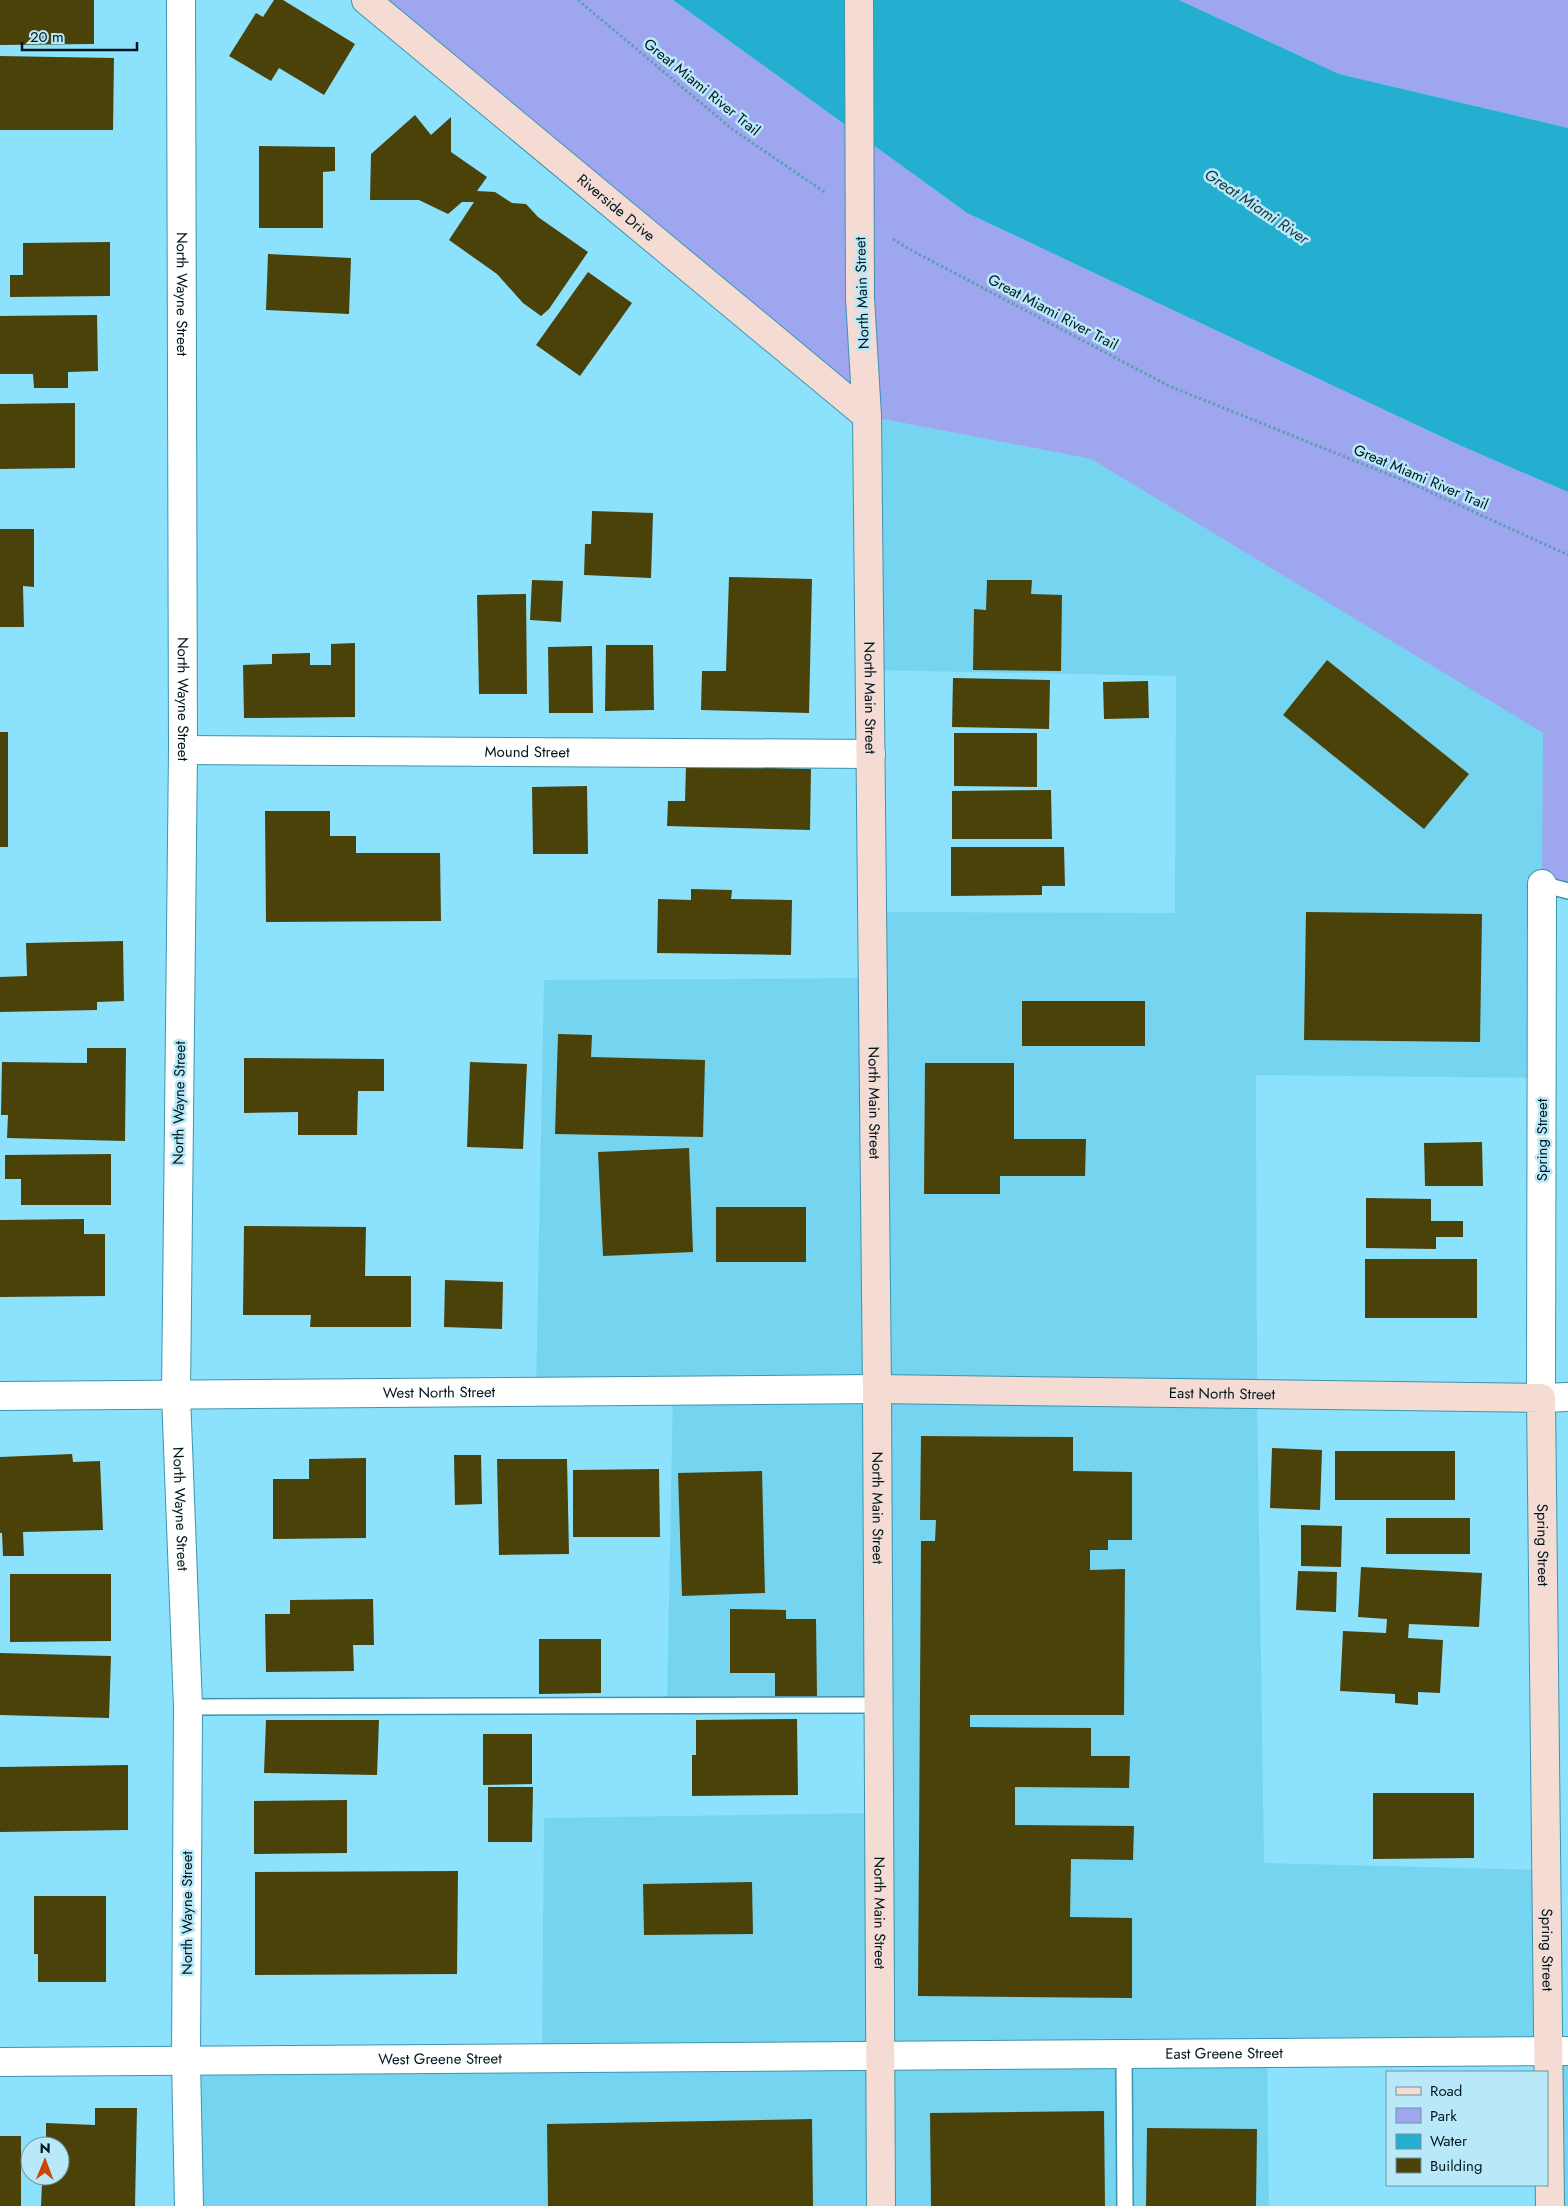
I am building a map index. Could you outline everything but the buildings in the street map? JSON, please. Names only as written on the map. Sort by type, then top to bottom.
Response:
[{"type":"main road","name":"Riverside Drive","points":[[366,0],[868,416]]},
{"type":"main road","name":"North Main Street","points":[[859,0],[860,298],[868,416],[877,1388],[881,2206]]},
{"type":"main road","name":"East North Street","points":[[877,1388],[1541,1398]]},
{"type":"main road","name":"Spring Street","points":[[1541,1398],[1558,2051],[1550,2206]]},
{"type":"street","name":"North Wayne Street","points":[[182,0],[183,750],[176,1395],[188,1707],[186,2061],[190,2206]]},
{"type":"street","name":"Mound Street","points":[[183,750],[871,754]]},
{"type":"street","name":"Spring Street","points":[[1541,1398],[1542,884]]},
{"type":"street","name":"West North Street","points":[[0,1396],[877,1388]]},
{"type":"street","name":"East North Street","points":[[1541,1398],[1568,1397]]},
{"type":"street","name":"East Greene Street","points":[[879,2055],[1558,2051]]},
{"type":"street","name":"West Greene Street","points":[[0,2062],[879,2055]]},
{"type":"lane","points":[[1542,884],[1568,891]]},
{"type":"lane","points":[[188,1707],[878,1705]]},
{"type":"lane","points":[[1124,2054],[1125,2206]]},
{"type":"path","name":"Great Miami River Trail","points":[[578,0],[732,129],[828,195]]},
{"type":"path","name":"Great Miami River Trail","points":[[885,233],[909,249],[1168,386],[1415,485],[1568,555]]},
{"type":"shaded area","points":[[867,416],[1091,459],[1543,733],[1542,1078],[1256,1075],[1257,1394],[1264,1863],[1546,1870],[1548,2051],[1267,2053],[1269,2206],[189,2206],[186,2061],[542,2057],[544,1818],[878,1813],[878,1705],[667,1705],[673,1391],[536,1392],[544,980],[873,978],[873,912],[1175,913],[1176,676],[870,670]]},
{"type":"shaded area","points":[[1548,2051],[1568,2051],[1568,2206],[1550,2206]]},
{"type":"green space","points":[[366,0],[673,0],[967,213],[1459,445],[1568,492],[1568,891],[1542,884],[1543,733],[1091,459],[867,416]]},
{"type":"green space","points":[[1179,0],[1568,0],[1568,128],[1339,74]]},
{"type":"water","name":"Great Miami River","points":[[673,0],[1179,0],[1339,74],[1568,128],[1568,492],[1459,445],[967,213]]}]
